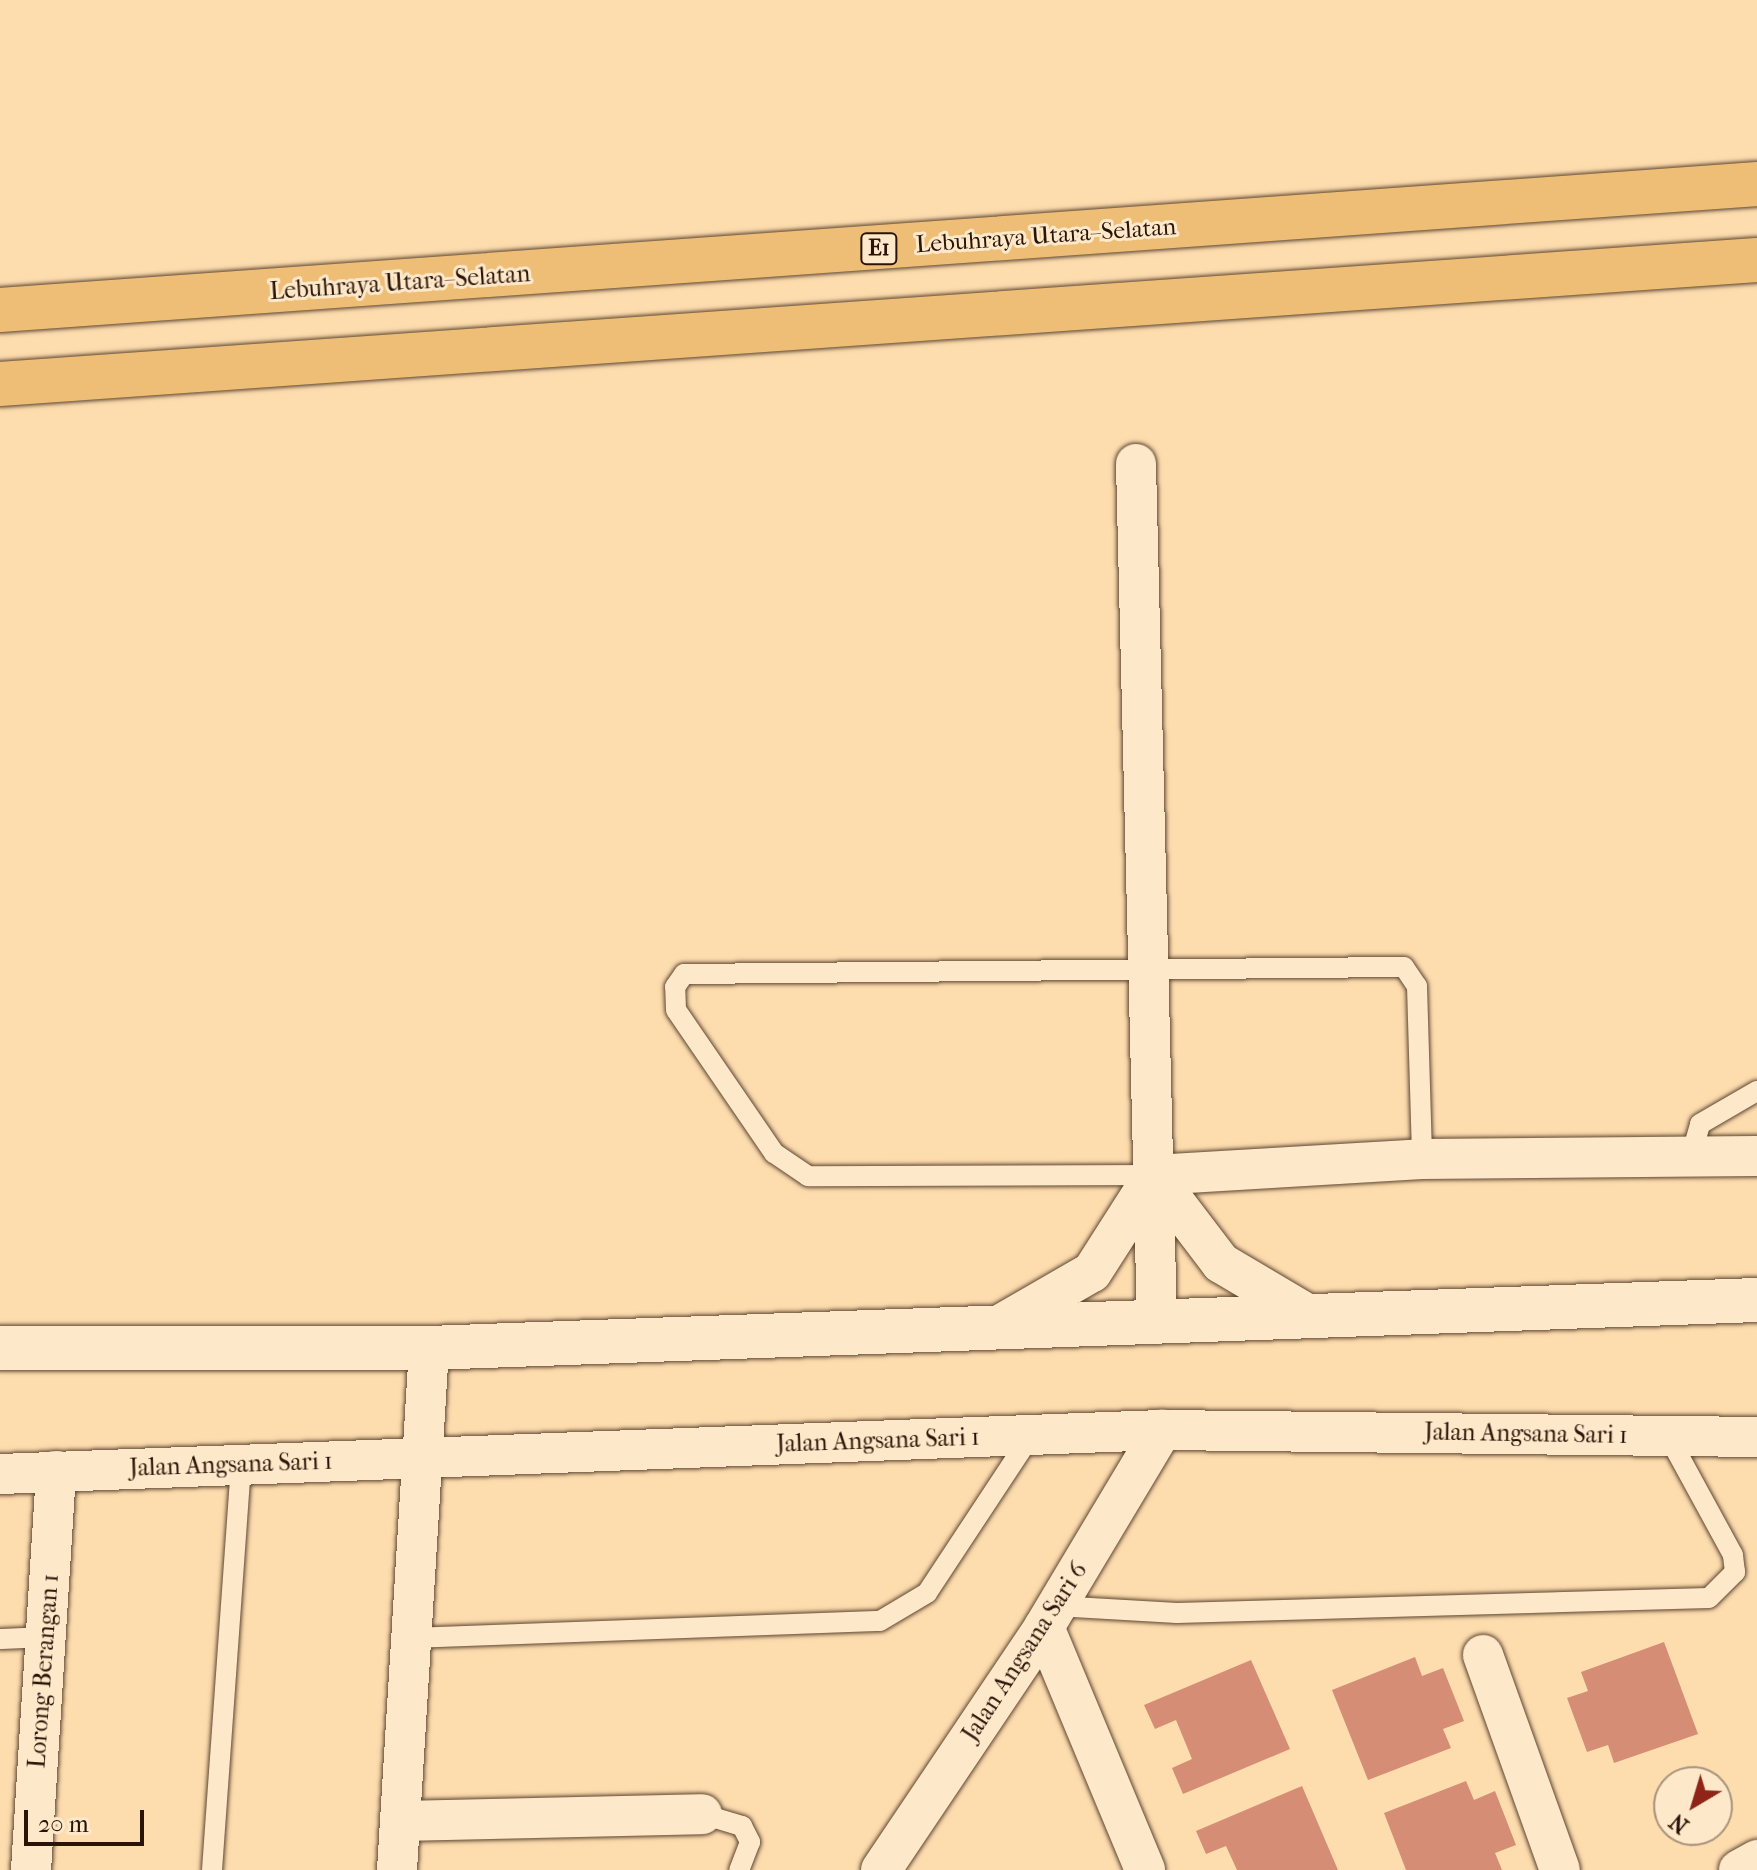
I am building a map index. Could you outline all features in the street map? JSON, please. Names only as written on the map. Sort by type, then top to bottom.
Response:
[{"type":"highway","name":"Lebuhraya Utara–Selatan","points":[[0,310],[1757,184]]},
{"type":"highway","points":[[0,384],[1757,260]]},
{"type":"main road","points":[[0,1348],[429,1348],[1757,1300]]},
{"type":"street","points":[[1136,464],[1157,1321]]},
{"type":"street","points":[[1154,1175],[1422,1159],[1757,1156]]},
{"type":"street","points":[[1154,1175],[1221,1263],[1309,1315]]},
{"type":"street","points":[[998,1326],[1092,1272],[1154,1175]]},
{"type":"street","points":[[397,1870],[414,1638],[429,1348]]},
{"type":"street","name":"Jalan Angsana Sari 1","points":[[0,1474],[1162,1430],[1757,1437]]},
{"type":"street","name":"Jalan Angsana Sari 6","points":[[881,1870],[1050,1617],[1162,1430]]},
{"type":"street","name":"Lorong Berangan 1","points":[[31,1870],[18,1809],[48,1637],[56,1471]]},
{"type":"street","points":[[1050,1617],[1145,1870]]},
{"type":"street","points":[[1483,1655],[1560,1870]]},
{"type":"street","points":[[400,1821],[702,1814]]},
{"type":"street","points":[[1739,1870],[1757,1860]]},
{"type":"lane","points":[[1154,1175],[808,1176],[774,1153],[672,1000],[684,974],[1148,966],[1404,967],[1417,986],[1422,1159]]},
{"type":"lane","points":[[1691,1156],[1700,1124],[1757,1091]]},
{"type":"lane","points":[[414,1638],[880,1621],[927,1593],[1031,1435]]},
{"type":"lane","points":[[1050,1617],[1709,1598],[1735,1572],[1733,1555],[1668,1436]]},
{"type":"lane","points":[[212,1870],[241,1465]]},
{"type":"lane","points":[[0,1639],[48,1637]]},
{"type":"lane","points":[[702,1814],[742,1826],[750,1842],[739,1870]]},
{"type":"building","points":[[1664,1642],[1698,1734],[1614,1763],[1608,1745],[1587,1752],[1567,1698],[1588,1691],[1581,1672]]},
{"type":"building","points":[[1415,1657],[1422,1676],[1443,1668],[1464,1721],[1443,1729],[1451,1748],[1368,1780],[1332,1690]]},
{"type":"building","points":[[1251,1660],[1290,1749],[1183,1794],[1172,1768],[1192,1759],[1176,1720],[1155,1729],[1144,1705]]},
{"type":"building","points":[[1466,1781],[1474,1800],[1495,1791],[1516,1845],[1495,1853],[1502,1870],[1406,1870],[1384,1813]]},
{"type":"building","points":[[1302,1786],[1338,1870],[1237,1870],[1226,1846],[1206,1854],[1196,1831]]}]
